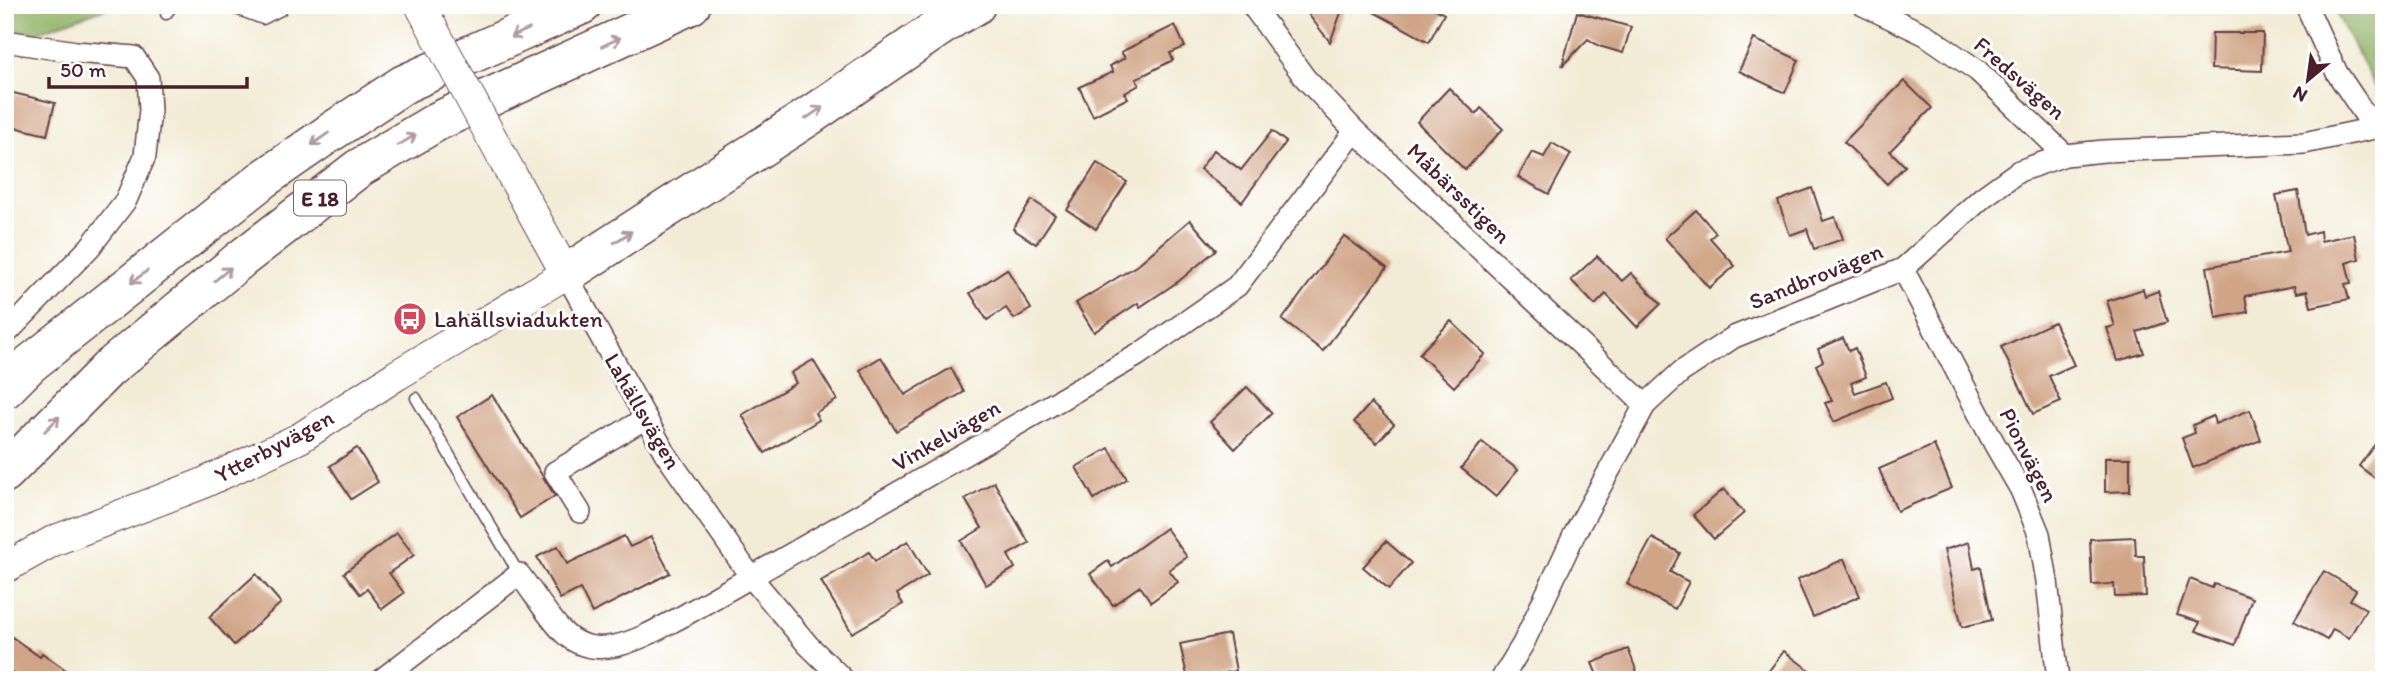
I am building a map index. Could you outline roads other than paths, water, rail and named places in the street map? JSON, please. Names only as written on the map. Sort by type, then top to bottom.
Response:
[{"type":"highway","name":"E 18","points":[[5,389],[30,364],[262,180],[331,132],[404,84],[582,5]]},
{"type":"highway","name":"E 18","points":[[5,473],[108,369],[241,259],[359,168],[438,121],[691,5]]},
{"type":"highway","points":[[565,274],[976,5]]},
{"type":"street","name":"Lahällsvägen","points":[[420,5],[665,453],[751,577],[808,645],[844,680]]},
{"type":"street","name":"Måbärsstigen","points":[[1252,5],[1305,78],[1355,131],[1645,405]]},
{"type":"street","name":"Fredsvägen","points":[[1863,5],[1926,35],[1978,71],[2065,155]]},
{"type":"street","points":[[2306,5],[2337,73],[2379,127]]},
{"type":"street","points":[[5,41],[76,52],[134,57],[148,78],[150,110],[145,156],[127,200],[90,247],[5,335]]},
{"type":"street","name":"Sandbrovägen","points":[[1501,680],[1523,644],[1574,535],[1645,405],[1681,372],[1734,337],[1903,269],[1983,197],[2019,171],[2065,155],[2104,150],[2304,143],[2379,127]]},
{"type":"street","name":"Vinkelvägen","points":[[519,574],[563,632],[581,644],[609,648],[639,639],[1138,355],[1237,286],[1355,131]]},
{"type":"street","name":"Pionvägen","points":[[1903,269],[2021,490],[2039,534],[2058,680]]},
{"type":"street","name":"Ytterbyvägen","points":[[5,568],[53,541],[200,485],[300,438],[397,375],[565,274]]},
{"type":"street","points":[[580,512],[555,472],[646,418]]},
{"type":"street","points":[[381,680],[519,574]]},
{"type":"lane","points":[[226,5],[262,19],[282,10],[282,5]]},
{"type":"lane","name":"Vinkelvägen","points":[[416,398],[519,574]]},
{"type":"place","name":"Lahällsviadukten","points":[[410,319]]}]
